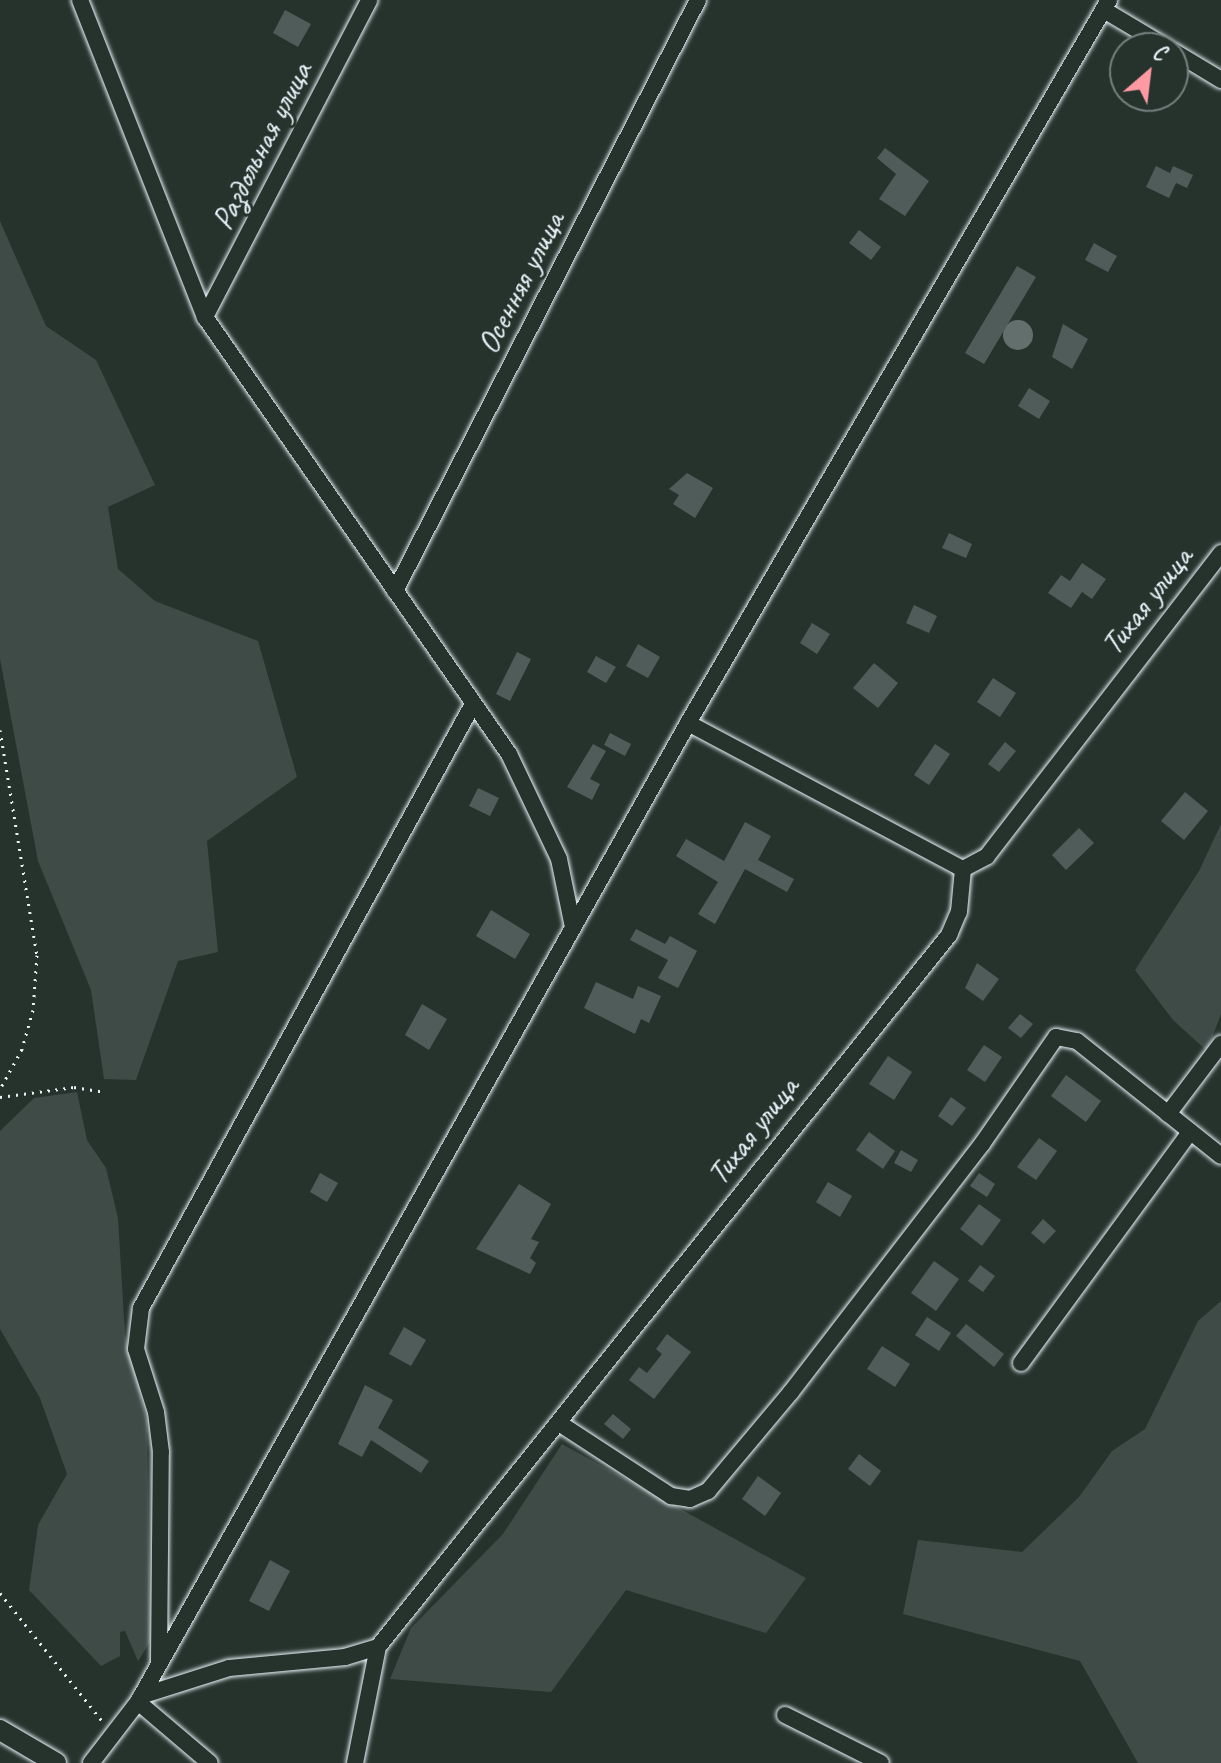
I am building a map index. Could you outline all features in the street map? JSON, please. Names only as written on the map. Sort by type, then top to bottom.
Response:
[{"type":"street","points":[[80,0],[205,317],[509,754],[559,859],[573,927]]},
{"type":"street","name":"Раздольная улица","points":[[205,317],[369,0]]},
{"type":"street","name":"Осенняя улица","points":[[395,591],[698,0]]},
{"type":"street","points":[[91,1763],[140,1699],[688,723],[1107,5],[1145,32]]},
{"type":"street","points":[[1189,61],[1221,80]]},
{"type":"street","name":"Тихая улица","points":[[355,1763],[378,1647],[949,935],[959,912],[963,869],[987,856],[1221,553]]},
{"type":"street","points":[[159,1665],[161,1452],[156,1412],[136,1349],[141,1308],[473,704]]},
{"type":"street","points":[[688,723],[963,869]]},
{"type":"street","points":[[559,1423],[671,1496],[700,1496],[791,1392],[982,1144],[1050,1041],[1064,1036],[1077,1041],[1221,1156]]},
{"type":"street","points":[[1168,1114],[1221,1044]]},
{"type":"street","points":[[1021,1363],[1190,1132]]},
{"type":"street","points":[[140,1699],[229,1668],[345,1657],[378,1647]]},
{"type":"street","points":[[140,1699],[210,1763]]},
{"type":"street","points":[[785,1715],[881,1763]]},
{"type":"street","points":[[0,1730],[56,1763]]},
{"type":"path","points":[[0,730],[37,955],[33,1010],[22,1049],[0,1089]]},
{"type":"path","points":[[0,1097],[74,1087],[104,1092]]},
{"type":"path","points":[[0,1593],[113,1735]]},
{"type":"shaded area","points":[[0,221],[46,326],[96,360],[155,485],[108,507],[118,569],[155,601],[258,641],[297,777],[207,841],[218,952],[178,961],[136,1080],[104,1079],[91,990],[38,861],[0,659]]},
{"type":"shaded area","points":[[1018,320],[1024,321],[1032,329],[1032,341],[1024,349],[1018,350],[1012,349],[1004,341],[1003,335],[1004,329],[1012,321]]},
{"type":"shaded area","points":[[1221,824],[1221,1014],[1207,1051],[1173,1020],[1135,970],[1199,871]]},
{"type":"shaded area","points":[[77,1092],[87,1140],[106,1168],[118,1218],[125,1335],[147,1421],[150,1642],[138,1661],[125,1631],[120,1632],[120,1656],[101,1666],[29,1590],[38,1525],[67,1474],[40,1398],[0,1329],[0,1131],[34,1098]]},
{"type":"shaded area","points":[[1221,1301],[1221,1763],[1138,1763],[1080,1661],[903,1614],[918,1540],[1022,1552],[1079,1497],[1112,1451],[1145,1429],[1198,1321]]},
{"type":"shaded area","points":[[562,1444],[806,1578],[766,1633],[626,1590],[551,1692],[390,1679],[411,1628],[503,1534]]},
{"type":"building","points":[[285,10],[311,24],[298,47],[273,33]]},
{"type":"building","points":[[885,148],[929,181],[905,216],[879,199],[896,174],[877,158]]},
{"type":"building","points":[[1156,166],[1170,173],[1173,166],[1193,175],[1187,188],[1176,183],[1169,198],[1146,187]]},
{"type":"building","points":[[859,230],[881,247],[871,260],[849,243]]},
{"type":"building","points":[[1094,243],[1117,256],[1108,272],[1085,260]]},
{"type":"building","points":[[1017,266],[1036,277],[984,364],[965,353]]},
{"type":"building","points":[[1063,324],[1088,339],[1072,369],[1052,357]]},
{"type":"building","points":[[1029,388],[1050,401],[1039,419],[1018,406]]},
{"type":"building","points":[[687,473],[713,488],[695,518],[673,504],[679,495],[669,489]]},
{"type":"building","points":[[949,533],[972,544],[966,558],[942,548]]},
{"type":"building","points":[[1082,563],[1106,579],[1092,599],[1082,592],[1071,608],[1048,593],[1061,575],[1070,581]]},
{"type":"building","points":[[914,605],[937,616],[929,633],[906,623]]},
{"type":"building","points":[[812,623],[830,634],[817,654],[800,643]]},
{"type":"building","points":[[638,644],[660,657],[648,678],[626,666]]},
{"type":"building","points":[[517,652],[531,659],[510,701],[496,694]]},
{"type":"building","points":[[596,656],[616,667],[606,683],[587,672]]},
{"type":"building","points":[[874,663],[898,683],[878,708],[853,688]]},
{"type":"building","points":[[993,678],[1016,693],[1000,717],[977,702]]},
{"type":"building","points":[[610,733],[631,744],[625,756],[604,745]]},
{"type":"building","points":[[1005,742],[1016,751],[999,772],[988,764]]},
{"type":"building","points":[[593,744],[606,751],[590,779],[600,784],[592,800],[567,787]]},
{"type":"building","points":[[935,744],[950,754],[929,785],[914,775]]},
{"type":"building","points":[[478,788],[499,798],[490,816],[469,806]]},
{"type":"building","points":[[1185,792],[1208,811],[1184,840],[1161,821]]},
{"type":"building","points":[[745,822],[771,836],[758,860],[794,879],[787,892],[745,869],[715,924],[698,914],[718,882],[676,856],[686,839],[724,861]]},
{"type":"building","points":[[1079,828],[1094,843],[1066,870],[1052,855]]},
{"type":"building","points":[[491,910],[530,934],[515,959],[476,936]]},
{"type":"building","points":[[636,929],[665,944],[670,936],[697,951],[678,988],[658,978],[668,960],[630,940]]},
{"type":"building","points":[[977,963],[999,979],[983,1001],[965,988]]},
{"type":"building","points":[[596,982],[633,999],[638,986],[661,996],[649,1023],[641,1019],[635,1034],[584,1008]]},
{"type":"building","points":[[422,1004],[447,1019],[429,1050],[405,1035]]},
{"type":"building","points":[[1020,1014],[1033,1024],[1021,1038],[1008,1028]]},
{"type":"building","points":[[984,1045],[1002,1057],[985,1082],[967,1070]]},
{"type":"building","points":[[888,1056],[912,1072],[894,1100],[869,1084]]},
{"type":"building","points":[[1066,1075],[1101,1101],[1086,1122],[1051,1096]]},
{"type":"building","points":[[951,1097],[966,1108],[952,1126],[938,1116]]},
{"type":"building","points":[[869,1132],[895,1151],[883,1169],[856,1150]]},
{"type":"building","points":[[1039,1138],[1057,1151],[1036,1180],[1017,1167]]},
{"type":"building","points":[[901,1150],[918,1160],[911,1172],[894,1163]]},
{"type":"building","points":[[320,1173],[338,1183],[327,1202],[310,1192]]},
{"type":"building","points":[[979,1173],[995,1184],[987,1197],[970,1186]]},
{"type":"building","points":[[828,1182],[852,1196],[840,1217],[816,1202]]},
{"type":"building","points":[[519,1184],[551,1204],[531,1239],[539,1242],[530,1258],[536,1263],[530,1274],[476,1249]]},
{"type":"building","points":[[979,1204],[1001,1220],[982,1246],[960,1229]]},
{"type":"building","points":[[1043,1219],[1056,1231],[1044,1244],[1031,1233]]},
{"type":"building","points":[[934,1261],[959,1279],[936,1311],[911,1293]]},
{"type":"building","points":[[980,1265],[995,1276],[983,1292],[968,1281]]},
{"type":"building","points":[[927,1317],[951,1333],[939,1351],[915,1335]]},
{"type":"building","points":[[966,1324],[1004,1354],[994,1367],[956,1336]]},
{"type":"building","points":[[404,1327],[426,1340],[411,1366],[389,1354]]},
{"type":"building","points":[[667,1334],[691,1352],[654,1399],[629,1380],[639,1367],[647,1373],[662,1354],[656,1349]]},
{"type":"building","points":[[882,1346],[910,1364],[895,1387],[867,1369]]},
{"type":"building","points":[[365,1385],[393,1400],[378,1428],[429,1461],[421,1473],[371,1440],[362,1457],[338,1444]]},
{"type":"building","points":[[613,1414],[631,1429],[623,1439],[604,1424]]},
{"type":"building","points":[[859,1454],[881,1471],[870,1486],[848,1469]]},
{"type":"building","points":[[758,1476],[781,1493],[765,1516],[742,1499]]},
{"type":"building","points":[[270,1560],[290,1571],[269,1611],[249,1601]]}]
